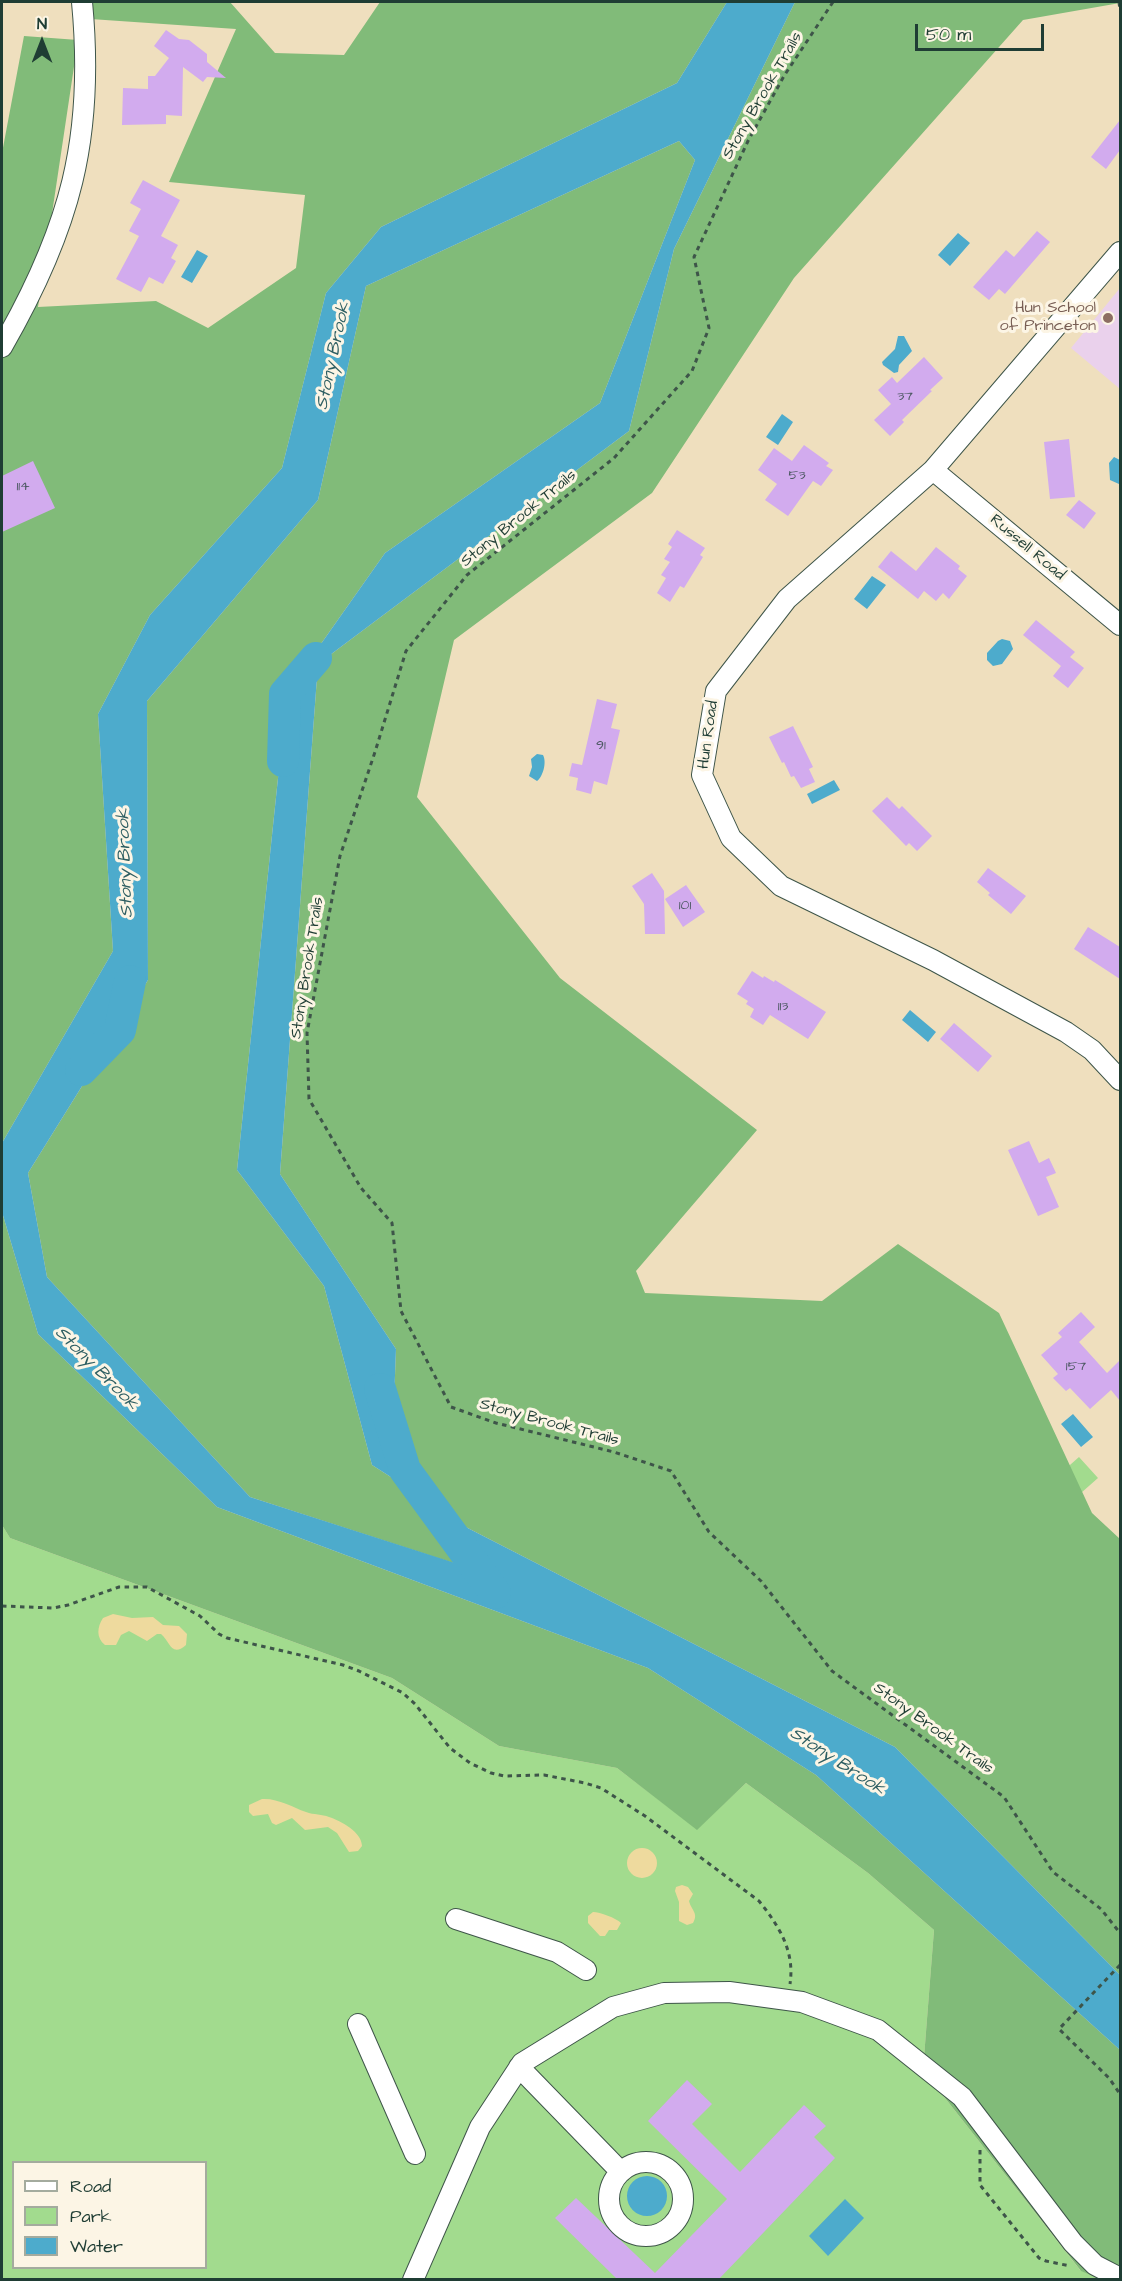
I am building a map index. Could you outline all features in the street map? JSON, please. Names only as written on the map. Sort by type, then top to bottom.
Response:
[{"type":"street","points":[[2,347],[49,256],[76,170],[83,128],[86,86],[86,44],[82,2]]},
{"type":"street","name":"Hun Road","points":[[1120,252],[933,470],[787,599],[716,691],[702,775],[731,838],[781,886],[933,960],[1066,1032],[1092,1050],[1120,1080]]},
{"type":"street","name":"Russell Road","points":[[933,470],[1120,625]]},
{"type":"street","points":[[456,1919],[557,1952],[586,1970]]},
{"type":"street","points":[[413,2280],[480,2127],[522,2062],[613,2007],[664,1993],[729,1992],[802,2002],[878,2030],[962,2097],[1073,2243],[1095,2265],[1120,2278]]},
{"type":"street","points":[[358,2024],[415,2154]]},
{"type":"street","points":[[519,2067],[621,2172]]},
{"type":"path","name":"Stony Brook Trails","points":[[834,2],[784,76],[748,141],[694,258],[709,328],[692,371],[614,458],[467,576],[406,651],[340,856],[307,1033],[309,1099],[361,1188],[392,1223],[401,1311],[451,1407],[496,1424],[614,1452],[671,1471],[709,1532],[761,1581],[832,1671],[1004,1797],[1053,1872],[1101,1909],[1120,1933]]},
{"type":"path","points":[[1119,2],[1120,10]]},
{"type":"path","points":[[2,1606],[53,1608],[119,1587],[147,1587],[200,1616],[219,1634],[227,1638],[343,1665],[403,1693],[415,1704],[450,1748],[470,1763],[491,1773],[504,1776],[544,1775],[600,1788],[645,1816],[759,1901],[772,1917],[785,1941],[791,1961],[788,2001]]},
{"type":"path","points":[[1120,1965],[1059,2030],[1109,2078],[1120,2094]]},
{"type":"path","points":[[981,2121],[980,2185],[1039,2258],[1066,2266],[1095,2265]]},
{"type":"shaded area","name":"Hun School of Princeton","points":[[1120,288],[1120,389],[1071,348]]},
{"type":"green space","points":[[75,2],[230,2],[275,53],[344,55],[380,2],[727,2],[677,83],[381,227],[326,293],[282,468],[150,615],[98,714],[113,951],[2,1143],[2,153],[24,36],[78,40],[38,307],[156,301],[208,328],[296,268],[305,195],[169,182],[236,29],[76,18]]},
{"type":"green space","points":[[795,2],[1120,3],[1023,20],[794,278],[652,493],[454,640],[417,797],[560,978],[757,1130],[636,1271],[645,1293],[822,1301],[898,1244],[999,1313],[1092,1513],[1120,1539],[1120,1975],[895,1747],[454,1521],[392,1455],[396,1349],[280,1174],[318,664],[629,431],[674,249]]},
{"type":"green space","points":[[679,141],[695,160],[600,403],[385,553],[287,692],[237,1170],[324,1286],[372,1465],[419,1495],[484,1573],[250,1497],[47,1277],[28,1173],[148,980],[147,701],[318,500],[366,286]]},
{"type":"green space","points":[[2,1212],[38,1334],[217,1507],[648,1668],[816,1775],[1120,2050],[1120,2279],[1100,2279],[1081,2271],[923,2070],[934,1930],[868,1873],[746,1783],[697,1830],[617,1768],[499,1746],[392,1678],[10,1538],[2,1525]]},
{"type":"green space","points":[[1079,1457],[1098,1478],[1081,1493],[1062,1472]]},
{"type":"green space","points":[[2,1525],[10,1538],[392,1678],[499,1746],[617,1768],[697,1829],[746,1783],[868,1873],[934,1930],[923,2070],[1080,2270],[1100,2279],[2,2280]]},
{"type":"sand","points":[[113,1614],[132,1618],[153,1617],[163,1625],[179,1626],[187,1634],[186,1645],[177,1650],[171,1647],[161,1634],[147,1641],[129,1631],[121,1635],[116,1645],[105,1645],[98,1632],[103,1618]]},
{"type":"sand","points":[[262,1799],[279,1801],[306,1812],[339,1821],[359,1836],[362,1846],[358,1851],[349,1852],[337,1833],[328,1827],[305,1830],[292,1818],[276,1825],[272,1823],[268,1814],[253,1816],[249,1812],[249,1805]]},
{"type":"sand","points":[[642,1848],[652,1853],[657,1863],[652,1873],[642,1878],[632,1873],[627,1863],[632,1853]]},
{"type":"sand","points":[[682,1885],[688,1887],[693,1894],[689,1901],[695,1914],[695,1920],[687,1925],[679,1921],[679,1902],[675,1891],[676,1887]]},
{"type":"sand","points":[[593,1912],[616,1919],[621,1923],[617,1930],[609,1930],[605,1936],[600,1936],[588,1923],[588,1916]]},
{"type":"water","points":[[727,2],[795,2],[674,249],[629,431],[318,664],[280,1174],[396,1349],[392,1455],[454,1521],[895,1747],[1120,1975],[1120,2050],[816,1775],[648,1668],[217,1507],[38,1334],[2,1212],[2,1143],[113,951],[98,714],[150,615],[282,468],[326,293],[381,227],[677,83]],"holes":[[[679,141],[695,160],[600,403],[385,553],[287,692],[237,1170],[324,1286],[372,1465],[419,1495],[483,1572],[250,1497],[47,1277],[28,1173],[148,980],[147,701],[318,500],[366,286]]]},
{"type":"water","points":[[958,233],[970,243],[950,266],[938,255]]},
{"type":"water","points":[[197,250],[208,256],[192,283],[181,277]]},
{"type":"water","points":[[898,336],[904,336],[912,351],[899,365],[898,372],[894,373],[882,362],[895,349]]},
{"type":"water","points":[[782,414],[793,422],[778,445],[766,437]]},
{"type":"water","points":[[1114,457],[1120,460],[1119,484],[1110,480],[1109,463]]},
{"type":"water","points":[[872,576],[886,585],[867,609],[854,599]]},
{"type":"water","points":[[1002,639],[1010,641],[1013,649],[1002,664],[993,666],[987,660],[987,653]]},
{"type":"water","points":[[537,754],[543,755],[545,761],[543,773],[537,781],[529,776],[532,767],[531,759]]},
{"type":"water","points":[[834,780],[840,790],[812,804],[807,794]]},
{"type":"water","points":[[910,1010],[936,1032],[928,1042],[902,1020]]},
{"type":"water","points":[[1073,1414],[1093,1437],[1081,1447],[1061,1424]]},
{"type":"water","points":[[647,2176],[661,2182],[667,2196],[661,2210],[647,2216],[633,2210],[627,2196],[633,2182]]},
{"type":"water","points":[[845,2199],[864,2218],[828,2256],[809,2236]]},
{"type":"building","points":[[166,30],[179,39],[189,40],[207,54],[207,62],[226,78],[207,77],[203,82],[183,67],[182,116],[166,115],[166,124],[122,125],[123,88],[148,89],[148,76],[155,76],[169,58],[154,46]]},
{"type":"building","points":[[1120,120],[1120,150],[1106,169],[1091,157]]},
{"type":"building","points":[[143,180],[180,200],[161,236],[178,245],[171,258],[176,261],[163,284],[149,277],[141,292],[116,279],[139,236],[129,231],[141,209],[130,203]]},
{"type":"building","points":[[1037,231],[1050,242],[1005,294],[999,289],[989,300],[973,287],[1006,250],[1014,257]]},
{"type":"building","points":[[924,357],[943,378],[902,420],[904,422],[890,436],[874,420],[891,404],[878,390],[892,377],[897,383]]},
{"type":"building","points":[[1069,439],[1075,497],[1050,499],[1044,442]]},
{"type":"building","points":[[804,445],[829,463],[826,466],[833,470],[821,486],[813,481],[788,516],[765,500],[777,484],[758,470],[774,448],[792,461]]},
{"type":"building","points":[[33,461],[55,508],[2,532],[2,476]]},
{"type":"building","points":[[1079,500],[1096,513],[1084,529],[1066,515]]},
{"type":"building","points":[[677,530],[705,548],[700,555],[703,557],[684,588],[680,586],[670,602],[657,593],[666,578],[661,575],[670,562],[664,559],[672,547],[668,544]]},
{"type":"building","points":[[936,547],[960,566],[958,569],[967,576],[949,599],[943,593],[936,601],[924,591],[918,599],[878,567],[891,551],[916,571]]},
{"type":"building","points":[[1036,620],[1075,652],[1070,657],[1084,668],[1068,688],[1053,676],[1061,666],[1023,635]]},
{"type":"building","points":[[597,699],[617,704],[611,728],[620,730],[607,785],[594,781],[591,794],[576,790],[578,778],[569,776],[572,763],[582,765]]},
{"type":"building","points":[[793,726],[813,767],[809,769],[815,782],[801,788],[794,776],[791,777],[784,762],[782,763],[769,737]]},
{"type":"building","points":[[887,797],[899,809],[902,806],[932,836],[917,851],[909,843],[906,846],[872,811]]},
{"type":"building","points":[[988,868],[1026,896],[1011,914],[988,895],[990,893],[977,882]]},
{"type":"building","points":[[652,873],[664,891],[665,934],[645,934],[644,904],[632,886]]},
{"type":"building","points":[[686,885],[705,912],[683,927],[665,899]]},
{"type":"building","points":[[1088,927],[1120,947],[1120,979],[1074,949]]},
{"type":"building","points":[[752,971],[763,978],[764,976],[774,982],[775,980],[826,1012],[808,1039],[770,1015],[763,1025],[750,1017],[754,1009],[746,1004],[748,1001],[737,994]]},
{"type":"building","points":[[954,1023],[992,1056],[978,1072],[940,1039]]},
{"type":"building","points":[[1029,1141],[1039,1163],[1049,1158],[1056,1173],[1046,1177],[1059,1207],[1038,1216],[1008,1150]]},
{"type":"building","points":[[1081,1312],[1095,1327],[1079,1342],[1107,1373],[1120,1360],[1120,1401],[1111,1390],[1090,1409],[1070,1388],[1066,1391],[1053,1378],[1058,1374],[1041,1355],[1062,1337],[1058,1333]]},
{"type":"building","points":[[687,2080],[712,2104],[692,2124],[740,2172],[804,2105],[826,2126],[814,2137],[835,2158],[718,2280],[618,2280],[555,2218],[576,2198],[655,2273],[727,2199],[648,2121]]},
{"type":"waterway","name":"Stony Brook","points":[[283,761],[285,694],[316,658]]},
{"type":"waterway","name":"Stony Brook","points":[[81,1070],[120,1030],[130,981]]},
{"type":"waterway","name":"Stony Brook","points":[[380,1389],[405,1470],[495,1593]]},
{"type":"place","name":"Hun School of Princeton","points":[[1108,318]]}]
